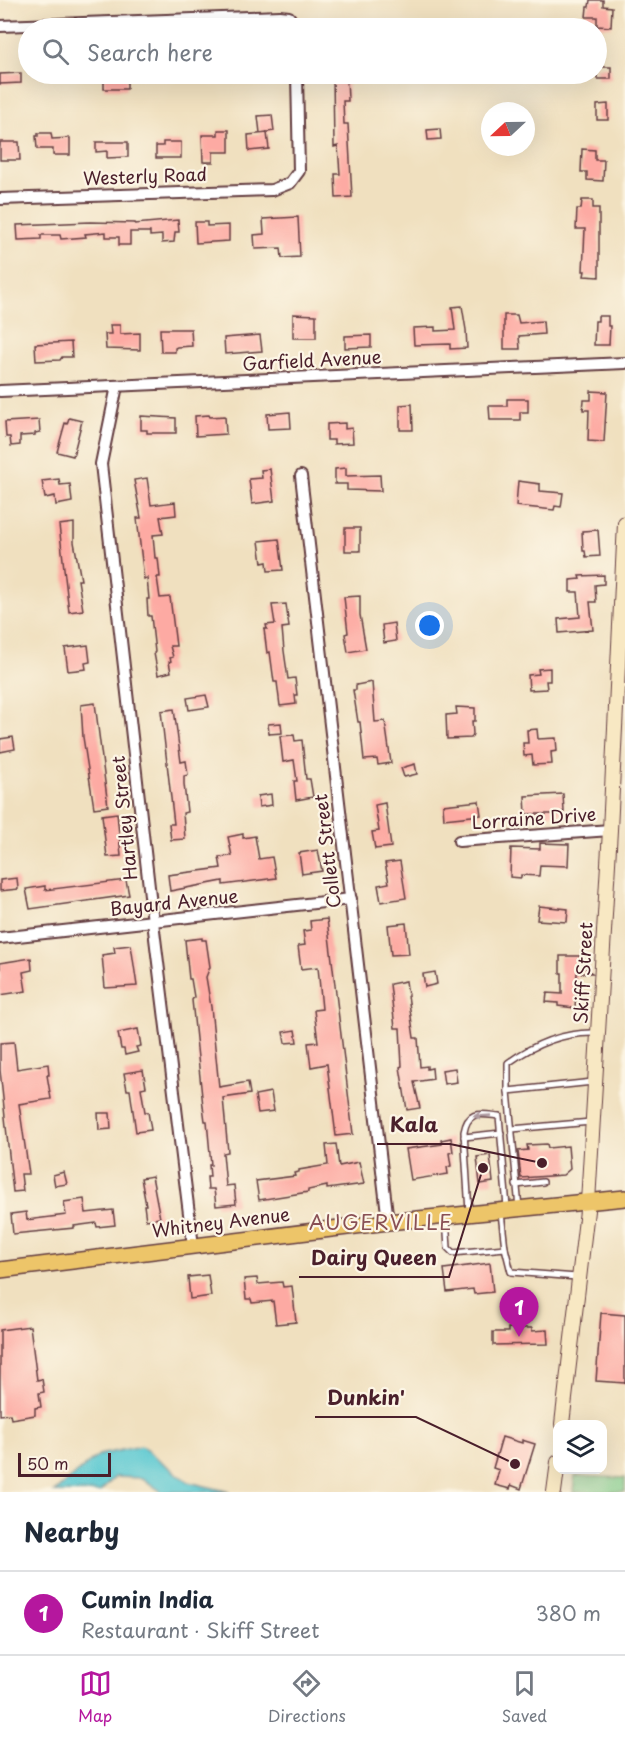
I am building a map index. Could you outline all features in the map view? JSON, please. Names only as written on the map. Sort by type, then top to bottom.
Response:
[{"type":"main road","name":"Skiff Street","points":[[563,1420],[588,1202],[621,667],[625,523]]},
{"type":"main road","name":"Whitney Avenue","points":[[0,1270],[388,1222],[625,1198]]},
{"type":"main road","points":[[554,1492],[556,1474]]},
{"type":"street","points":[[257,18],[290,18]]},
{"type":"street","points":[[0,26],[18,25]]},
{"type":"street","name":"Westerly Road","points":[[0,199],[272,190],[290,183],[299,171],[297,84]]},
{"type":"street","name":"Garfield Avenue","points":[[0,391],[625,363]]},
{"type":"street","name":"Hartley Street","points":[[117,386],[101,464],[153,922],[193,1246]]},
{"type":"street","name":"Collett Street","points":[[301,476],[388,1222]]},
{"type":"street","name":"Lorraine Drive","points":[[459,841],[610,830]]},
{"type":"street","name":"Bayard Avenue","points":[[0,938],[351,899]]},
{"type":"lane","points":[[579,1277],[511,1272],[505,1248],[509,1210],[516,1185],[508,1091],[508,1063],[524,1051],[551,1040],[574,1034],[598,1034]]},
{"type":"lane","points":[[508,1091],[595,1082]]},
{"type":"lane","points":[[469,1214],[464,1137],[466,1120],[484,1114],[499,1116],[509,1210]]},
{"type":"lane","points":[[512,1129],[592,1122]]},
{"type":"lane","points":[[464,1137],[501,1133]]},
{"type":"lane","points":[[516,1185],[543,1182]]},
{"type":"lane","points":[[446,1216],[448,1248],[451,1252],[505,1248]]},
{"type":"green space","points":[[575,1476],[625,1478],[625,1492],[573,1492]]},
{"type":"water","points":[[141,1446],[188,1482],[230,1492],[162,1492],[142,1478],[115,1477],[100,1492],[54,1492],[99,1455]]},
{"type":"building","points":[[590,0],[603,0],[603,6],[612,7],[611,27],[607,27],[607,18],[586,17],[587,7],[589,7]]},
{"type":"building","points":[[607,67],[611,67],[611,79],[607,79]]},
{"type":"building","points":[[18,73],[18,83],[0,84],[0,74]]},
{"type":"building","points":[[104,84],[127,84],[127,89],[104,89]]},
{"type":"building","points":[[333,84],[347,84],[348,101],[343,101],[344,124],[348,124],[352,197],[336,198],[335,174],[340,174],[338,146],[334,147]]},
{"type":"building","points":[[608,104],[608,120],[597,120],[597,105]]},
{"type":"building","points":[[272,115],[274,131],[260,133],[258,116]]},
{"type":"building","points":[[440,129],[441,139],[428,140],[427,130]]},
{"type":"building","points":[[218,130],[229,130],[229,152],[213,152],[213,162],[203,162],[202,135],[218,135]]},
{"type":"building","points":[[38,133],[51,133],[52,139],[70,138],[70,155],[53,155],[53,149],[37,149],[36,136]]},
{"type":"building","points":[[267,133],[269,149],[249,151],[248,135]]},
{"type":"building","points":[[0,142],[19,142],[20,160],[0,160]]},
{"type":"building","points":[[96,142],[128,142],[128,157],[107,158],[107,151],[96,152]]},
{"type":"building","points":[[163,142],[181,142],[181,158],[156,158],[156,146],[163,146]]},
{"type":"building","points":[[582,149],[595,150],[595,160],[604,160],[603,181],[587,180],[587,172],[581,172]]},
{"type":"building","points":[[582,200],[593,200],[593,208],[599,208],[599,277],[584,276],[585,229],[576,229],[577,209],[581,209]]},
{"type":"building","points":[[298,217],[300,257],[282,258],[281,248],[255,249],[254,235],[264,234],[263,219]]},
{"type":"building","points":[[178,220],[179,232],[175,232],[174,242],[162,243],[162,235],[150,236],[150,232],[130,232],[130,245],[119,245],[119,237],[106,237],[106,232],[85,234],[86,237],[61,239],[60,235],[41,235],[41,239],[18,240],[17,225],[90,222],[135,224]]},
{"type":"building","points":[[195,222],[207,222],[207,226],[229,225],[229,241],[196,243]]},
{"type":"building","points":[[462,306],[467,348],[450,349],[450,344],[414,345],[413,328],[435,327],[435,331],[455,330],[452,307]]},
{"type":"building","points":[[293,314],[316,315],[316,338],[293,338]]},
{"type":"building","points":[[504,315],[517,315],[519,323],[543,321],[544,334],[519,336],[520,349],[504,349]]},
{"type":"building","points":[[598,316],[608,316],[609,345],[594,345],[595,321],[598,321]]},
{"type":"building","points":[[110,325],[120,325],[120,334],[140,333],[140,350],[106,349],[105,334],[111,334]]},
{"type":"building","points":[[160,329],[191,329],[192,346],[177,347],[175,352],[161,352]]},
{"type":"building","points":[[260,335],[262,351],[225,354],[224,338]]},
{"type":"building","points":[[371,335],[371,347],[345,348],[345,336]]},
{"type":"building","points":[[71,342],[72,357],[36,361],[35,344]]},
{"type":"building","points":[[591,391],[607,392],[604,442],[588,441],[589,410],[583,410],[584,400],[591,400]]},
{"type":"building","points":[[507,399],[528,399],[528,412],[520,412],[520,420],[490,420],[489,406],[507,406]]},
{"type":"building","points":[[412,404],[413,430],[400,430],[400,405]]},
{"type":"building","points":[[290,412],[291,428],[268,429],[267,414]]},
{"type":"building","points":[[209,415],[210,417],[225,416],[226,434],[196,436],[195,416]]},
{"type":"building","points":[[141,416],[176,418],[176,433],[147,433],[147,430],[141,430]]},
{"type":"building","points":[[69,418],[82,421],[73,456],[57,452],[65,423],[67,424]]},
{"type":"building","points":[[39,420],[40,432],[35,435],[20,436],[20,445],[11,446],[10,437],[6,437],[5,422]]},
{"type":"building","points":[[345,423],[345,429],[352,428],[353,443],[334,444],[334,440],[327,440],[327,424]]},
{"type":"building","points":[[346,468],[346,476],[380,475],[381,491],[347,490],[347,484],[335,484],[335,469]]},
{"type":"building","points":[[270,469],[274,501],[252,504],[249,479],[262,478],[261,470]]},
{"type":"building","points":[[147,478],[151,505],[175,502],[176,515],[160,517],[163,534],[153,535],[155,558],[158,558],[160,577],[157,577],[160,598],[170,597],[176,646],[170,646],[173,657],[169,662],[171,672],[158,675],[151,616],[148,616],[147,578],[144,579],[137,518],[141,518],[134,480]]},
{"type":"building","points":[[59,479],[60,485],[70,484],[72,502],[56,505],[55,496],[45,498],[42,481]]},
{"type":"building","points":[[518,481],[540,484],[540,491],[563,493],[561,507],[555,506],[554,510],[516,506]]},
{"type":"building","points":[[74,523],[74,542],[81,580],[78,580],[83,610],[69,612],[59,525]]},
{"type":"building","points":[[345,528],[360,528],[360,551],[345,551]]},
{"type":"building","points":[[598,530],[600,556],[586,557],[583,551],[582,531]]},
{"type":"building","points":[[279,539],[283,570],[268,571],[267,562],[262,563],[259,541]]},
{"type":"building","points":[[604,575],[604,584],[595,585],[596,602],[590,602],[593,630],[559,633],[558,619],[580,617],[578,592],[570,592],[570,580],[580,579],[579,576]]},
{"type":"building","points":[[360,596],[360,615],[366,649],[348,652],[344,597]]},
{"type":"building","points":[[286,604],[289,627],[282,628],[284,651],[288,679],[295,678],[297,695],[295,695],[296,704],[280,706],[270,652],[267,653],[264,629],[267,629],[266,625],[275,624],[272,605]]},
{"type":"building","points":[[394,623],[396,641],[384,643],[382,625]]},
{"type":"building","points":[[88,645],[90,662],[85,663],[86,669],[68,671],[65,648]]},
{"type":"building","points":[[550,668],[550,681],[546,681],[547,689],[529,690],[528,675],[539,674],[538,669]]},
{"type":"building","points":[[372,682],[375,722],[385,721],[391,763],[378,765],[377,759],[364,760],[360,722],[358,722],[353,690],[356,690],[356,685]]},
{"type":"building","points":[[206,695],[209,707],[189,710],[187,698]]},
{"type":"building","points":[[95,703],[108,806],[94,808],[83,737],[81,705]]},
{"type":"building","points":[[456,707],[475,708],[471,738],[447,739],[446,715],[457,714]]},
{"type":"building","points":[[174,709],[181,762],[186,761],[188,775],[184,776],[187,812],[183,813],[185,839],[171,840],[169,824],[174,824],[161,711]]},
{"type":"building","points":[[281,723],[282,733],[269,734],[268,724]]},
{"type":"building","points":[[537,729],[538,739],[556,738],[557,751],[551,752],[552,764],[533,765],[532,755],[524,756],[523,743],[528,743],[527,730]]},
{"type":"building","points":[[294,735],[295,741],[302,740],[306,779],[310,779],[313,797],[296,800],[294,781],[297,781],[294,760],[283,762],[280,736]]},
{"type":"building","points":[[13,737],[15,749],[0,752],[0,739]]},
{"type":"building","points":[[415,764],[417,774],[404,777],[401,768]]},
{"type":"building","points":[[271,794],[272,805],[259,807],[258,796]]},
{"type":"building","points":[[563,794],[564,812],[561,814],[526,814],[525,796]]},
{"type":"building","points":[[479,801],[481,815],[444,819],[443,805]]},
{"type":"building","points":[[385,803],[391,847],[375,849],[372,832],[379,831],[375,805]]},
{"type":"building","points":[[117,813],[121,856],[107,857],[102,815]]},
{"type":"building","points":[[243,834],[243,838],[255,836],[259,859],[272,857],[276,878],[223,885],[223,881],[170,891],[168,875],[221,868],[219,857],[232,856],[228,837]]},
{"type":"building","points":[[540,843],[569,844],[568,866],[540,865],[539,876],[510,877],[511,848],[540,849]]},
{"type":"building","points":[[318,850],[322,871],[302,874],[299,853]]},
{"type":"building","points":[[400,861],[406,898],[381,902],[378,885],[389,883],[385,863]]},
{"type":"building","points":[[17,878],[18,889],[0,891],[0,880]]},
{"type":"building","points":[[126,880],[129,895],[30,909],[26,889],[45,886],[45,890]]},
{"type":"building","points":[[539,906],[568,909],[567,922],[537,920]]},
{"type":"building","points":[[327,919],[353,1134],[336,1136],[327,1064],[311,1067],[308,1043],[318,1042],[314,1010],[322,1009],[318,967],[301,969],[298,946],[305,945],[303,931],[311,930],[310,921]]},
{"type":"building","points":[[406,923],[409,954],[391,955],[388,925]]},
{"type":"building","points":[[202,938],[206,940],[210,967],[206,977],[219,1087],[248,1082],[250,1094],[223,1098],[228,1152],[223,1153],[226,1186],[234,1185],[236,1204],[216,1206],[214,1189],[208,1189],[207,1177],[210,1177],[209,1165],[211,1165],[207,1121],[205,1121],[203,1106],[192,1000],[194,997],[191,979],[189,979],[185,940]]},
{"type":"building","points":[[131,945],[137,986],[105,988],[102,955],[115,953],[114,947]]},
{"type":"building","points":[[560,956],[580,956],[580,965],[592,973],[577,973],[575,1008],[546,1002],[547,993],[562,994]]},
{"type":"building","points":[[31,958],[32,970],[23,972],[26,991],[0,995],[0,963]]},
{"type":"building","points":[[435,972],[437,984],[425,987],[423,974]]},
{"type":"building","points":[[406,981],[414,1038],[418,1038],[420,1067],[432,1068],[433,1079],[414,1082],[420,1108],[407,1110],[400,1067],[402,1066],[400,1028],[395,1028],[390,984]]},
{"type":"building","points":[[138,1029],[141,1046],[136,1047],[138,1052],[125,1055],[124,1049],[121,1049],[118,1033]]},
{"type":"building","points":[[295,1030],[297,1042],[285,1043],[283,1032]]},
{"type":"building","points":[[14,1042],[17,1069],[48,1064],[49,1075],[47,1075],[51,1099],[19,1104],[29,1174],[21,1174],[23,1191],[13,1192],[0,1070],[0,1043]]},
{"type":"building","points":[[455,1068],[457,1082],[444,1084],[442,1070]]},
{"type":"building","points":[[143,1070],[146,1087],[141,1088],[151,1130],[136,1132],[130,1090],[127,1090],[124,1073]]},
{"type":"building","points":[[271,1092],[274,1111],[258,1113],[255,1095]]},
{"type":"building","points":[[98,1113],[110,1113],[111,1129],[99,1130]]},
{"type":"building","points":[[451,1138],[453,1152],[449,1153],[451,1166],[447,1167],[448,1174],[411,1180],[406,1149],[442,1144],[441,1140]]},
{"type":"building","points":[[336,1144],[339,1166],[359,1162],[364,1184],[327,1189],[327,1186],[308,1190],[308,1192],[259,1200],[256,1181],[295,1176],[294,1173],[299,1170],[328,1165],[326,1145]]},
{"type":"building","points":[[547,1144],[548,1148],[568,1146],[570,1169],[563,1175],[521,1178],[518,1151],[528,1150],[527,1145]]},
{"type":"building","points":[[490,1155],[493,1182],[480,1184],[477,1157]]},
{"type":"building","points":[[64,1172],[67,1184],[55,1186],[53,1175]]},
{"type":"building","points":[[152,1176],[160,1218],[146,1220],[141,1178]]},
{"type":"building","points":[[84,1199],[86,1213],[113,1210],[115,1225],[97,1227],[96,1223],[74,1226],[74,1228],[13,1234],[11,1214],[26,1212],[27,1220],[66,1215],[64,1202]]},
{"type":"building","points":[[490,1263],[493,1292],[474,1294],[473,1289],[447,1292],[444,1269]]},
{"type":"building","points":[[208,1275],[211,1296],[190,1299],[188,1277]]},
{"type":"building","points":[[257,1278],[258,1284],[282,1282],[283,1287],[292,1286],[296,1322],[276,1324],[273,1301],[252,1303],[251,1299],[246,1299],[244,1279]]},
{"type":"building","points":[[601,1313],[625,1315],[625,1383],[596,1381]]},
{"type":"building","points":[[30,1326],[37,1380],[42,1379],[44,1392],[39,1393],[41,1407],[35,1408],[35,1415],[11,1419],[10,1414],[0,1415],[0,1330]]},
{"type":"building","points":[[508,1328],[547,1330],[548,1344],[493,1345],[493,1332],[508,1332]]},
{"type":"building","points":[[502,1437],[535,1444],[521,1489],[511,1485],[510,1489],[495,1485],[499,1470],[493,1468]]},
{"type":"place","name":"Kala","points":[[542,1163]]},
{"type":"place","name":"Dairy Queen","points":[[483,1168]]},
{"type":"place","name":"Cumin India","points":[[519,1337]]},
{"type":"place","name":"Dunkin'","points":[[515,1464]]},
{"type":"district","name":"AUGERVILLE","points":[[381,1223]]}]
